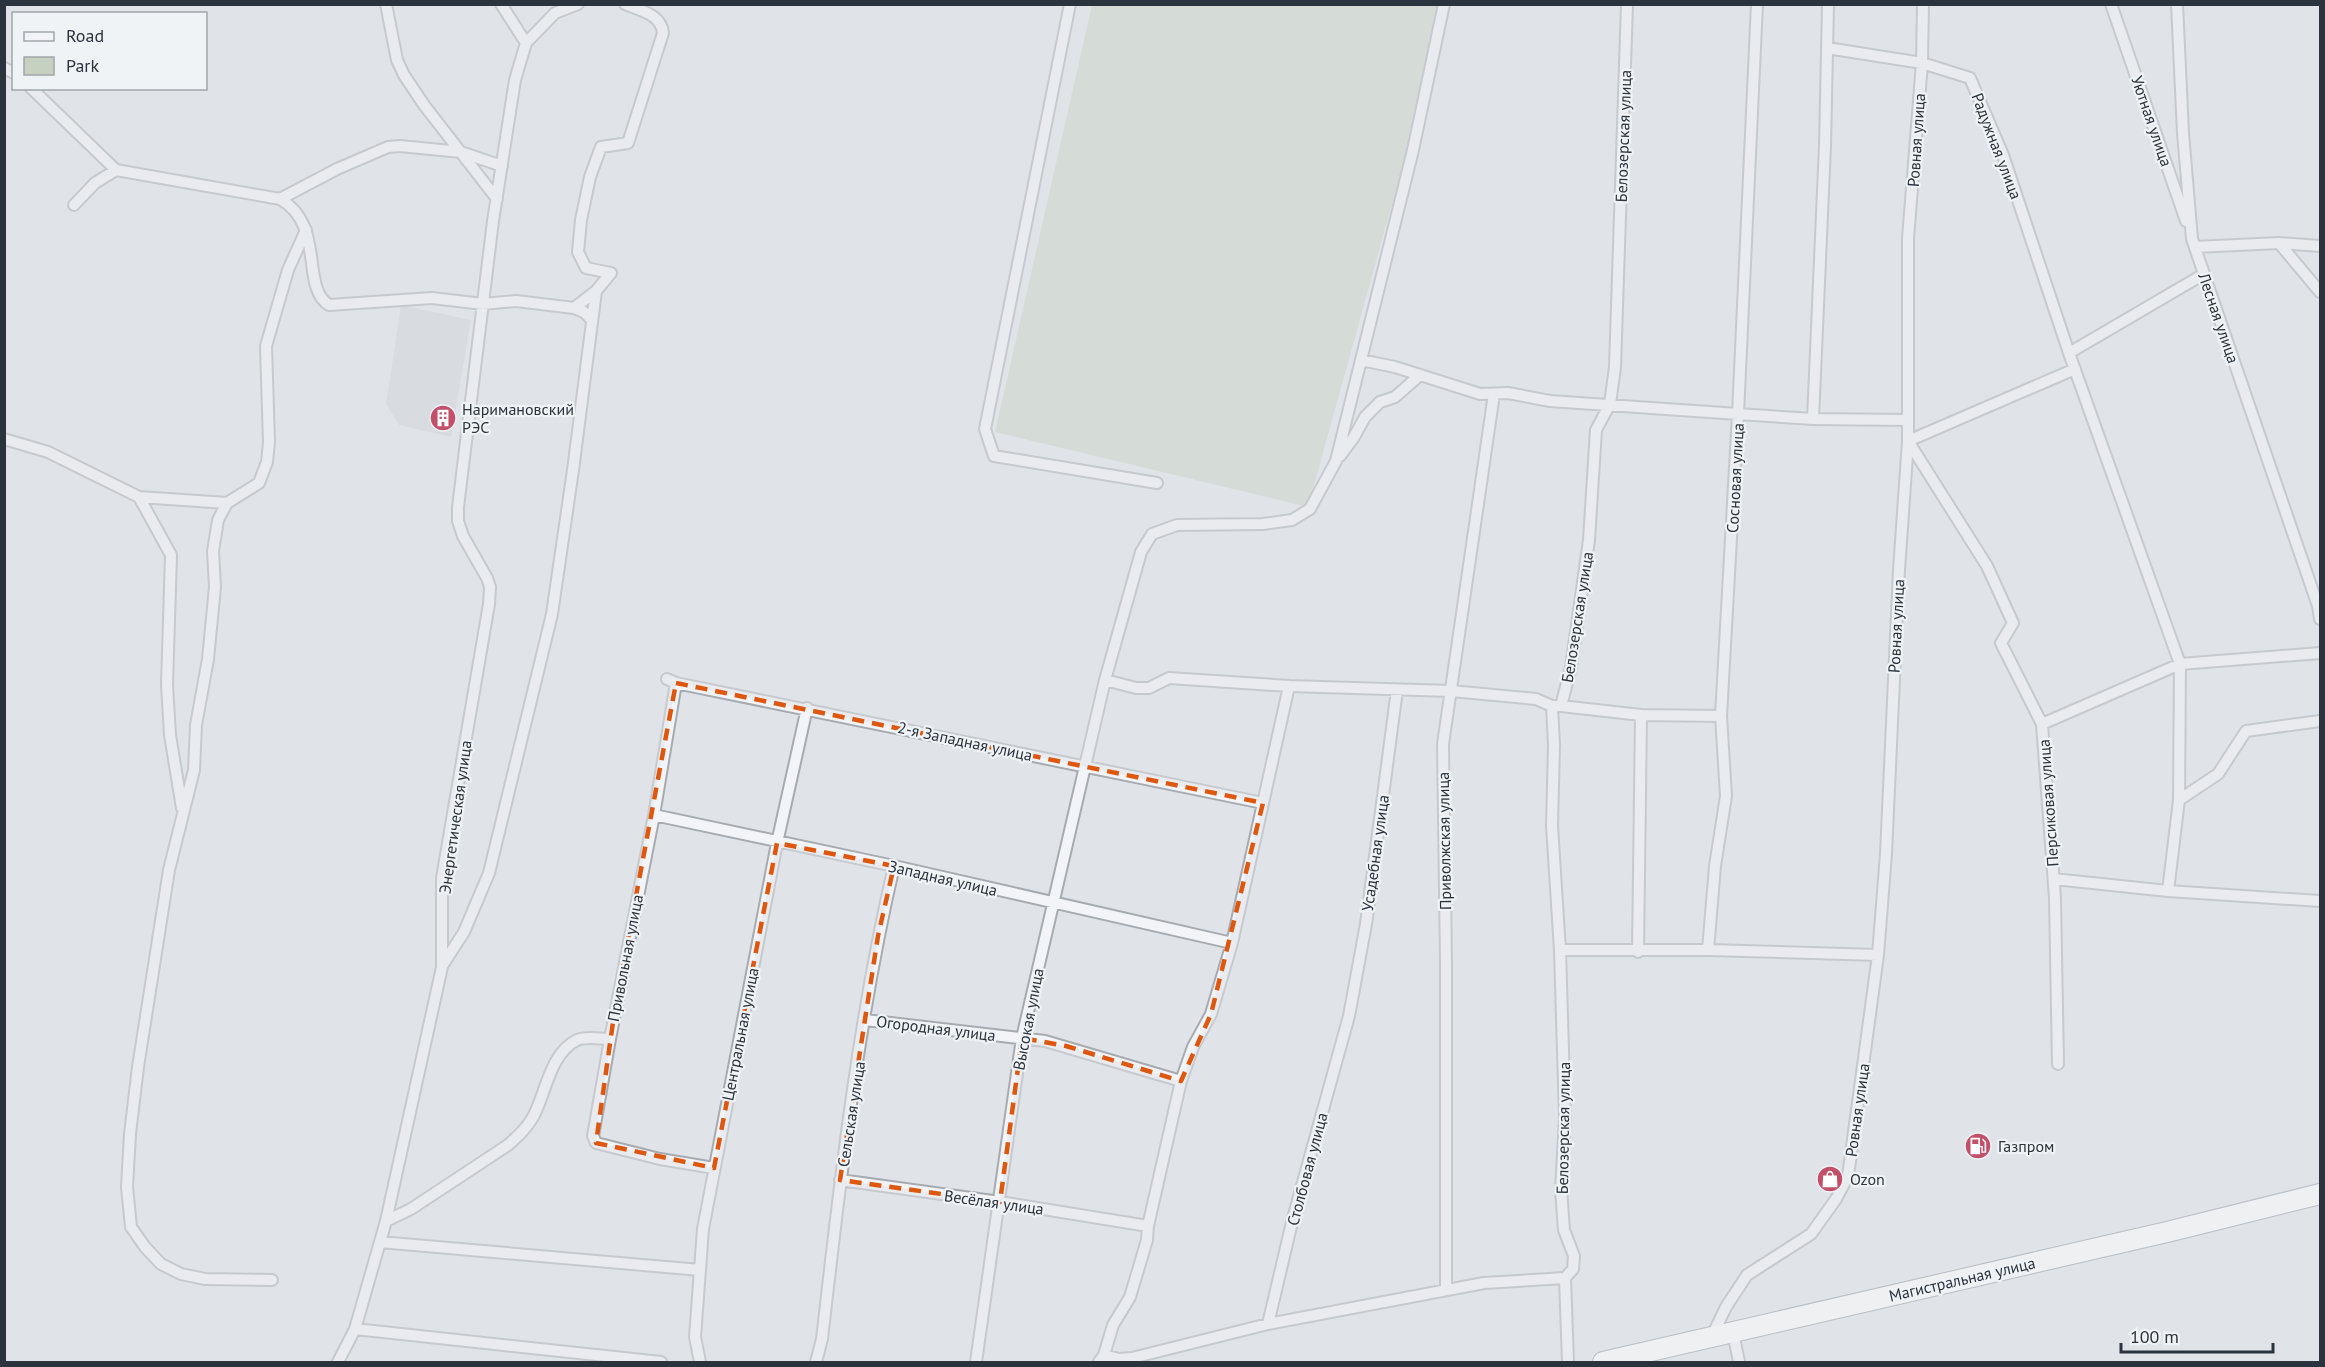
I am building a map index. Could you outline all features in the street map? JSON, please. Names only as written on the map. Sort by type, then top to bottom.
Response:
[{"type":"highway","name":"Магистральная улица","points":[[1603,1362],[2174,1231],[2320,1194]]},
{"type":"street","points":[[386,4],[397,60],[404,75],[497,199]]},
{"type":"street","points":[[501,4],[526,44],[555,13],[578,4]]},
{"type":"street","points":[[574,308],[596,291],[611,273],[586,268],[578,252],[590,177],[601,147],[628,143],[663,33],[660,22],[656,18],[625,4]]},
{"type":"street","points":[[1070,4],[985,429],[994,456],[1157,483]]},
{"type":"street","points":[[1336,461],[1413,150],[1444,4]]},
{"type":"street","name":"Белозерская улица","points":[[1569,1362],[1565,1278],[1575,1263],[1564,1230],[1561,1190],[1565,1118],[1560,950],[1552,826],[1554,745],[1556,706],[1571,667],[1589,540],[1596,430],[1610,404],[1615,367],[1628,4]]},
{"type":"street","name":"Сосновая улица","points":[[1708,950],[1715,866],[1726,796],[1721,716],[1757,4]]},
{"type":"street","points":[[1813,419],[1828,4]]},
{"type":"street","name":"Ровная улица","points":[[1712,1337],[1726,1307],[1747,1275],[1811,1234],[1836,1199],[1848,1176],[1878,955],[1886,854],[1899,570],[1908,441],[1908,238],[1922,63],[1923,4]]},
{"type":"street","name":"Уютная улица","points":[[2111,4],[2194,243]]},
{"type":"street","name":"Лесная улица","points":[[2177,4],[2183,133],[2194,243],[2319,603],[2320,619]]},
{"type":"street","name":"Энергетическая улица","points":[[338,1362],[355,1329],[381,1242],[442,967],[442,878],[490,587],[458,521],[458,507],[497,199],[515,80],[526,44]]},
{"type":"street","name":"Радужная улица","points":[[1827,48],[1922,63],[1970,78],[2003,156],[2070,353]]},
{"type":"street","points":[[33,90],[116,170],[280,199],[289,205],[298,214],[306,230],[319,296],[329,305],[432,298],[483,304],[516,301],[574,308],[584,312],[592,320]]},
{"type":"street","points":[[280,199],[388,147],[400,146],[461,152],[502,165]]},
{"type":"street","points":[[74,205],[95,183],[116,170]]},
{"type":"street","points":[[272,1280],[205,1280],[181,1274],[161,1264],[131,1227],[127,1187],[130,1134],[138,1067],[169,870],[194,770],[196,725],[208,659],[215,587],[213,551],[218,520],[226,503],[259,483],[267,462],[269,442],[266,346],[288,270],[306,230]]},
{"type":"street","points":[[2194,243],[2279,243],[2320,246]]},
{"type":"street","points":[[2279,243],[2320,292]]},
{"type":"street","points":[[2169,891],[2179,800],[2180,664],[2070,353],[2204,274]]},
{"type":"street","points":[[442,967],[464,932],[489,873],[552,614],[596,291]]},
{"type":"street","points":[[1361,360],[1480,394],[1508,393],[1550,401],[1813,419],[1908,420]]},
{"type":"street","points":[[1908,441],[2075,369]]},
{"type":"street","points":[[1336,461],[1354,437],[1365,417],[1380,402],[1395,397],[1420,375]]},
{"type":"street","name":"Приволжская улица","points":[[1446,1290],[1443,744],[1494,394]]},
{"type":"street","points":[[4,439],[48,452],[139,497],[226,503]]},
{"type":"street","name":"Персиковая улица","points":[[1908,441],[1987,566],[2013,624],[2001,643],[2042,724],[2054,879],[2058,1064]]},
{"type":"street","name":"Высокая улица","points":[[976,1362],[1022,1038],[1105,680],[1141,552],[1152,534],[1177,525],[1263,524],[1292,520],[1310,509],[1336,461]]},
{"type":"street","points":[[139,497],[171,555],[166,685],[170,735],[183,811]]},
{"type":"street","points":[[2042,724],[2180,664],[2320,653]]},
{"type":"street","points":[[1105,680],[1136,688],[1149,688],[1169,678],[1289,686],[1451,691],[1536,699],[1556,706],[1641,715],[1721,716]]},
{"type":"street","name":"2-я Западная улица","points":[[672,681],[1263,802]]},
{"type":"street","name":"Привольная улица","points":[[386,1221],[411,1209],[508,1145],[523,1132],[533,1117],[552,1069],[569,1045],[579,1039],[610,1039],[654,815],[672,681]]},
{"type":"street","points":[[1289,686],[1232,944],[1211,1014],[1193,1047],[1181,1081],[1148,1226],[1147,1240],[1130,1297],[1113,1325],[1101,1359],[1132,1358],[1268,1324],[1484,1283],[1565,1278]]},
{"type":"street","name":"Усадебная улица","points":[[1349,1016],[1366,924],[1397,690]]},
{"type":"street","name":"Центральная улица","points":[[700,1362],[695,1337],[703,1229],[777,843],[807,708]]},
{"type":"street","points":[[1638,952],[1641,715]]},
{"type":"street","points":[[2179,800],[2218,774],[2246,731],[2320,721]]},
{"type":"street","name":"Западная улица","points":[[654,815],[1232,944]]},
{"type":"street","name":"Сельская улица","points":[[816,1362],[822,1339],[840,1180],[878,936],[894,867]]},
{"type":"street","points":[[2054,879],[2169,891],[2320,901]]},
{"type":"street","points":[[1560,950],[1638,952],[1708,950],[1878,955]]},
{"type":"street","name":"Столбовая улица","points":[[1268,1324],[1293,1218],[1349,1016]]},
{"type":"street","name":"Огородная улица","points":[[865,1020],[1022,1038],[1066,1046],[1181,1081]]},
{"type":"street","points":[[610,1039],[593,1136],[596,1143],[660,1159],[714,1168]]},
{"type":"street","name":"Весёлая улица","points":[[840,1180],[1000,1202],[1148,1226]]},
{"type":"street","points":[[381,1242],[700,1270]]},
{"type":"street","points":[[355,1329],[661,1362]]},
{"type":"street","points":[[1733,1332],[1739,1362]]},
{"type":"highlighted area","points":[[676,683],[1263,803],[1211,1014],[1181,1081],[1066,1046],[1022,1038],[1000,1202],[840,1180],[878,936],[894,866],[777,843],[714,1168],[596,1143],[615,1008]]},
{"type":"shaded area","name":"Наримановский РЭС","points":[[401,305],[471,320],[451,437],[399,425],[386,404]]},
{"type":"green space","points":[[1092,5],[1447,5],[1308,507],[995,432]]},
{"type":"place","name":"Наримановский РЭС","points":[[443,418]]},
{"type":"place","name":"Газпром","points":[[1978,1146]]},
{"type":"place","name":"Ozon","points":[[1830,1179]]}]
